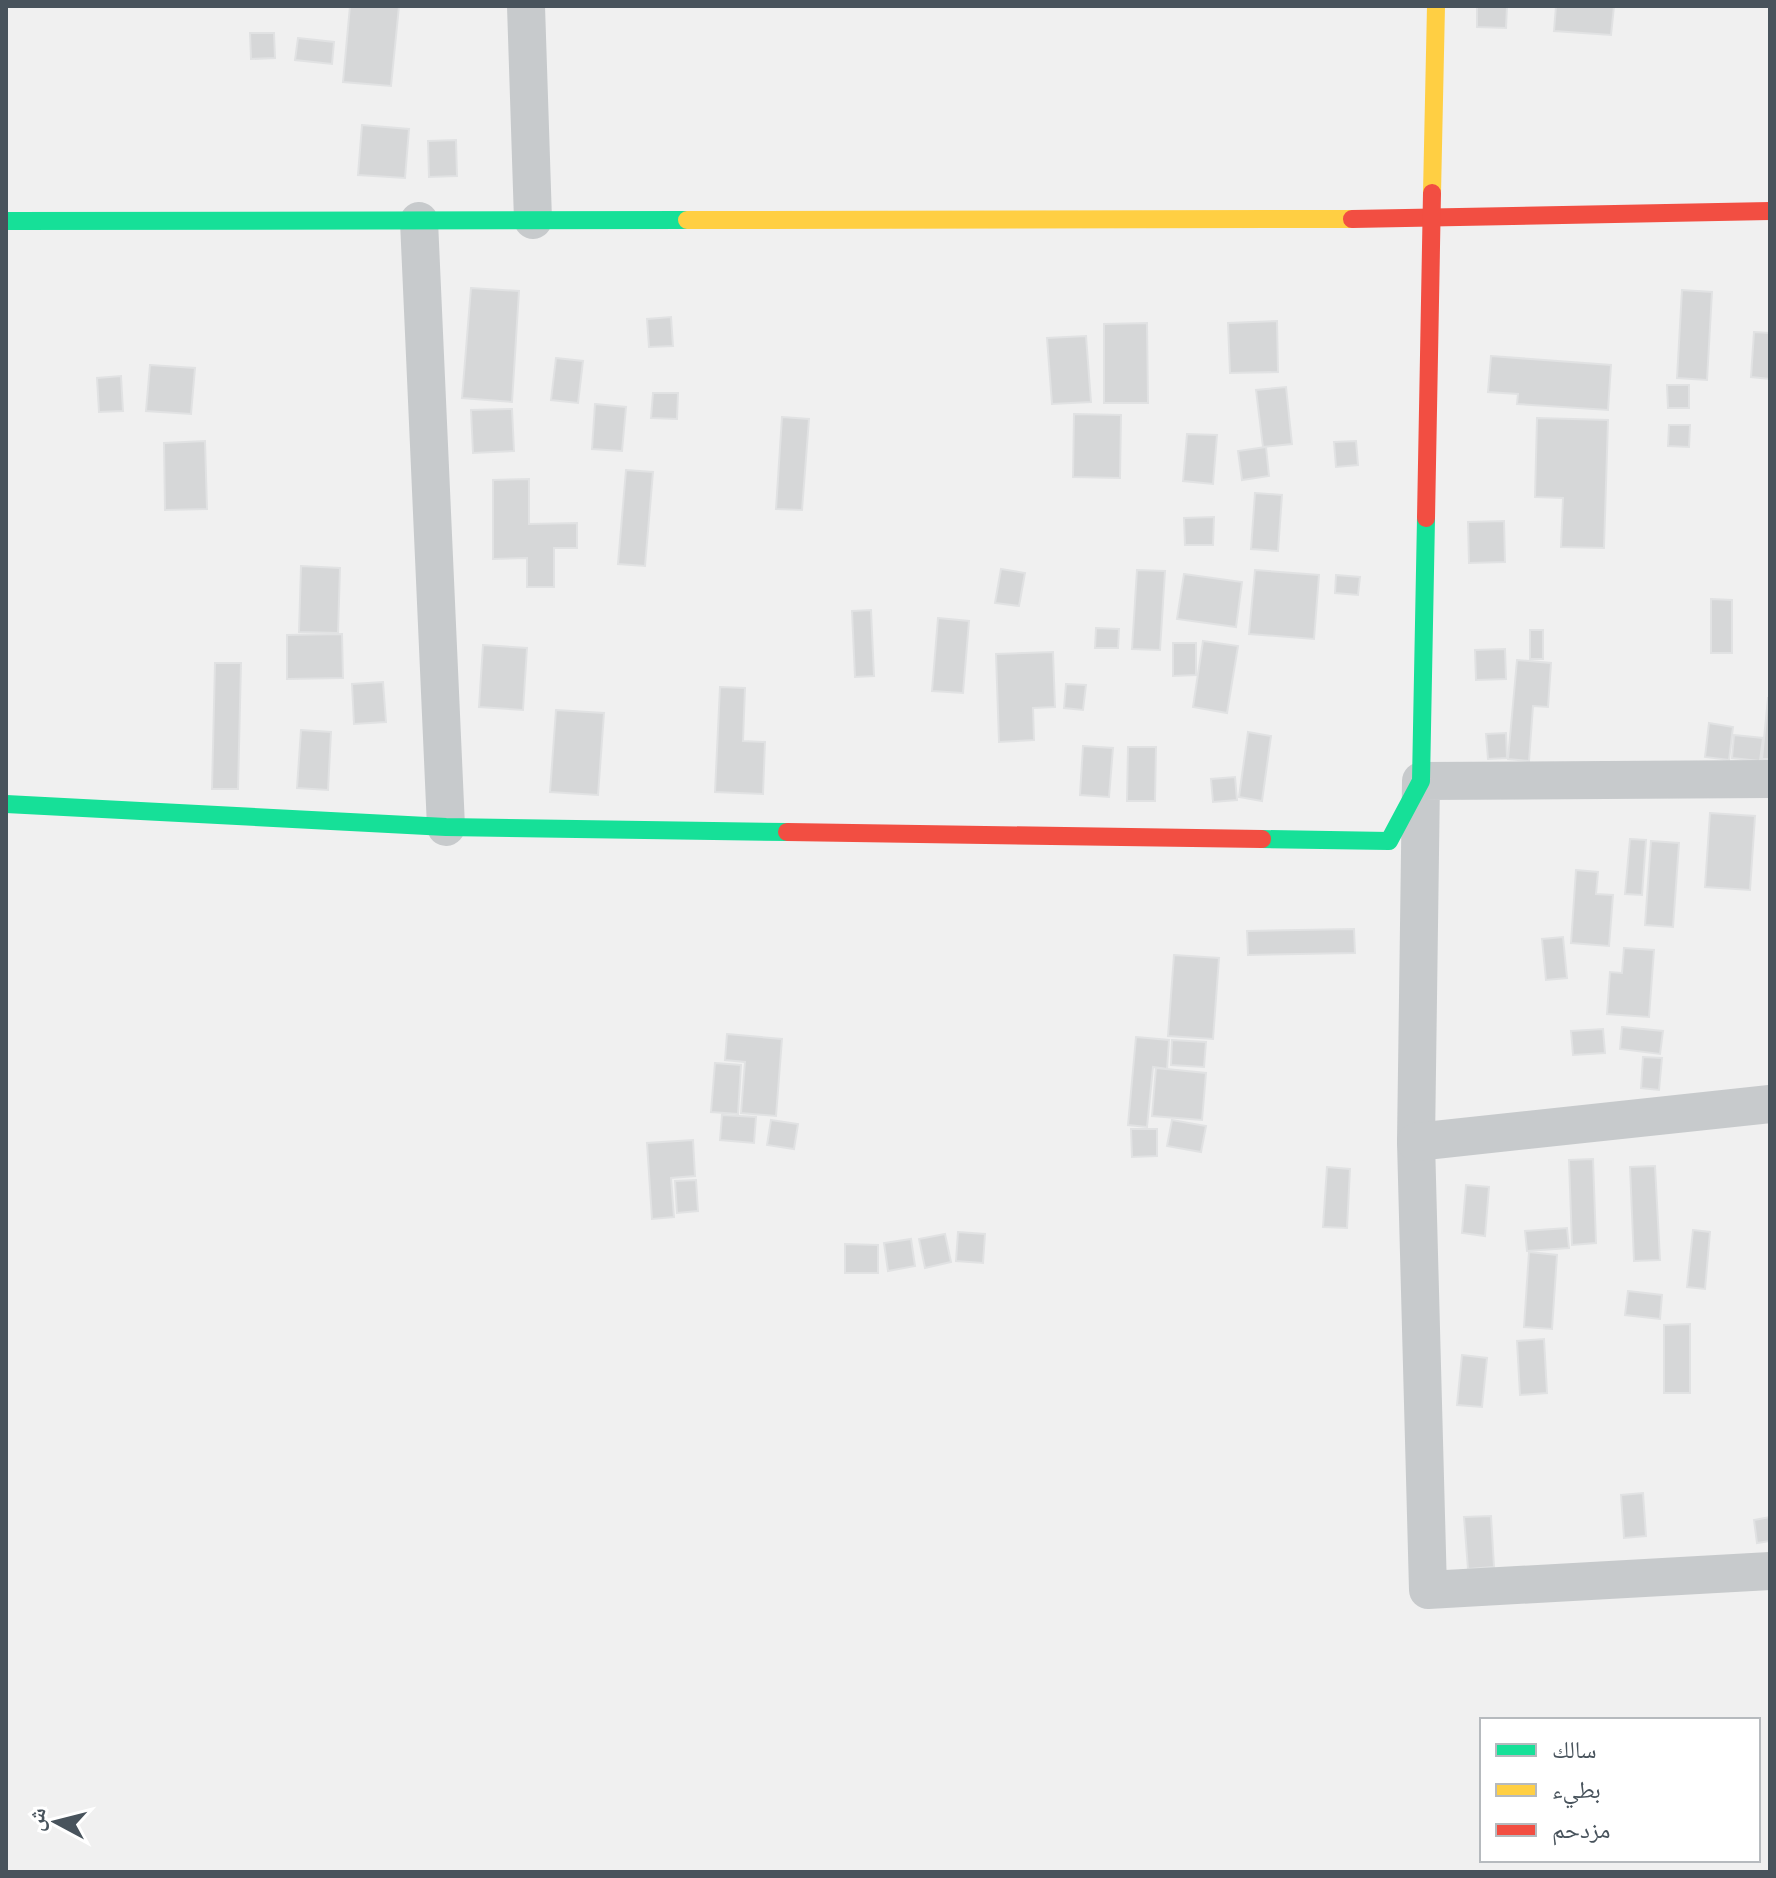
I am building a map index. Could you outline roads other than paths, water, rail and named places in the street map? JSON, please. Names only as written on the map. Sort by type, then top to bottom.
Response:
[{"type":"street","points":[[526,6],[533,220]]},
{"type":"street","points":[[1436,6],[1416,1142],[1428,1590],[1770,1571]]},
{"type":"street","points":[[6,221],[1431,219],[1770,211]]},
{"type":"street","points":[[419,221],[446,827]]},
{"type":"street","points":[[1421,781],[1770,779]]},
{"type":"street","points":[[6,804],[446,827],[1389,841],[1421,781]]},
{"type":"street","points":[[1416,1142],[1770,1104]]}]
